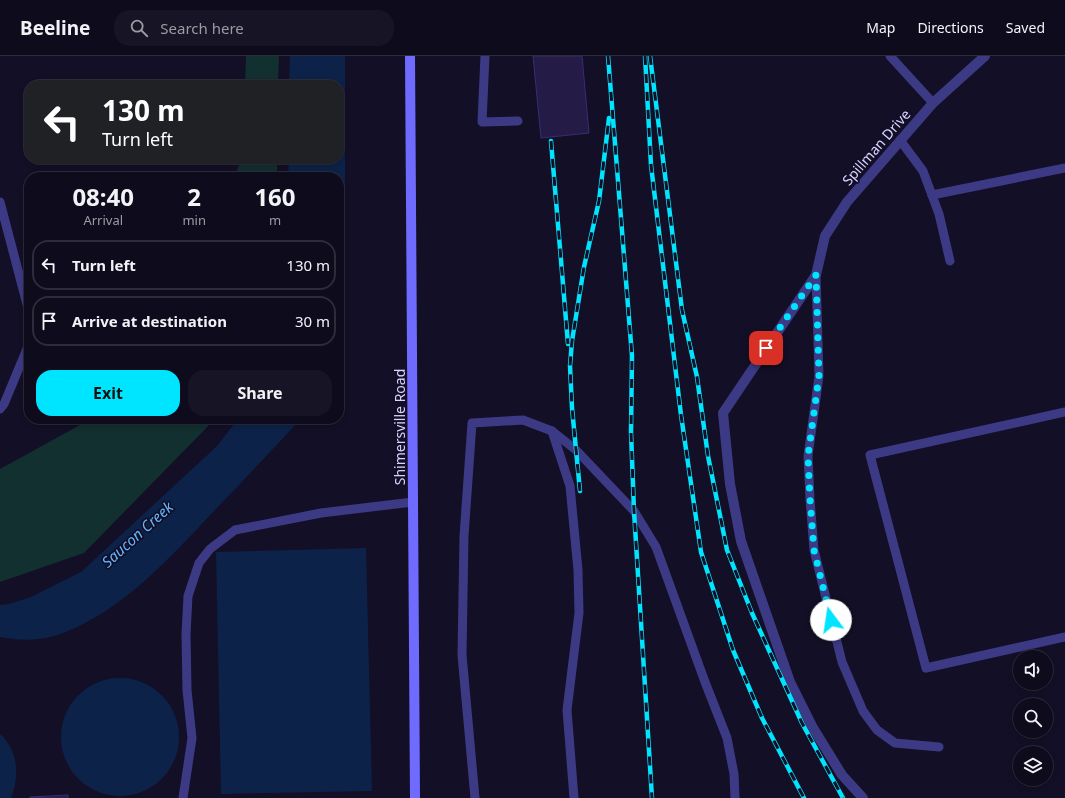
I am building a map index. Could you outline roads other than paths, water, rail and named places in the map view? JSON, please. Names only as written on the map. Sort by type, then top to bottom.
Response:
[{"type":"street","name":"Shimersville Road","points":[[410,56],[415,798]]},
{"type":"street","name":"Spillman Drive","points":[[816,275],[825,236],[847,202],[933,103],[985,56]]},
{"type":"street","points":[[816,275],[723,413],[730,484],[741,541],[790,682],[821,742],[842,775],[863,798]]},
{"type":"lane","points":[[485,56],[482,122],[518,121]]},
{"type":"lane","points":[[890,56],[933,103]]},
{"type":"lane","points":[[900,140],[924,171],[939,214],[950,261]]},
{"type":"lane","points":[[932,195],[1065,168]]},
{"type":"lane","points":[[0,202],[24,293]]},
{"type":"lane","points":[[816,275],[819,376],[808,456],[810,499],[814,550],[842,662],[863,711],[877,730],[895,743],[939,747]]},
{"type":"lane","points":[[0,409],[4,404],[24,356]]},
{"type":"lane","points":[[1065,412],[870,456],[926,668],[1065,637]]},
{"type":"lane","points":[[475,798],[462,655],[464,536],[472,423],[523,420],[552,431],[576,450],[634,511],[656,547],[727,738],[734,774],[735,798]]},
{"type":"lane","points":[[552,431],[570,486],[578,570],[579,613],[567,710],[574,798]]},
{"type":"lane","points":[[183,798],[192,738],[186,690],[188,596],[199,563],[210,548],[235,530],[322,513],[413,502]]},
{"type":"water","points":[[290,56],[345,56],[344,257],[344,172],[288,172],[289,164],[344,164],[344,80],[289,80]]},
{"type":"water","name":"Saucon Creek","points":[[234,424],[296,424],[180,547],[125,597],[85,623],[55,636],[32,640],[0,637],[0,605],[9,604],[31,597],[81,572],[217,446]]},
{"type":"water","points":[[366,548],[372,791],[221,794],[216,552]]},
{"type":"water","points":[[120,678],[131,679],[143,683],[162,695],[174,714],[178,726],[178,748],[174,760],[162,779],[143,791],[131,795],[120,796],[109,795],[97,791],[78,779],[66,760],[62,748],[61,737],[62,726],[66,714],[78,695],[97,683],[109,679]]},
{"type":"water","points":[[0,734],[11,748],[16,764],[16,781],[11,798],[0,798]]},
{"type":"railway","points":[[608,56],[632,356],[631,432],[634,511],[652,798]]},
{"type":"railway","points":[[645,56],[651,165],[681,415],[701,552],[733,650],[762,718],[804,798]]},
{"type":"railway","points":[[650,56],[682,310],[697,377],[708,456],[727,550],[752,613],[802,723],[843,798]]},
{"type":"railway","points":[[580,491],[572,408],[570,366],[572,341],[584,267],[599,201],[609,118]]},
{"type":"railway","points":[[551,141],[568,344]]}]
